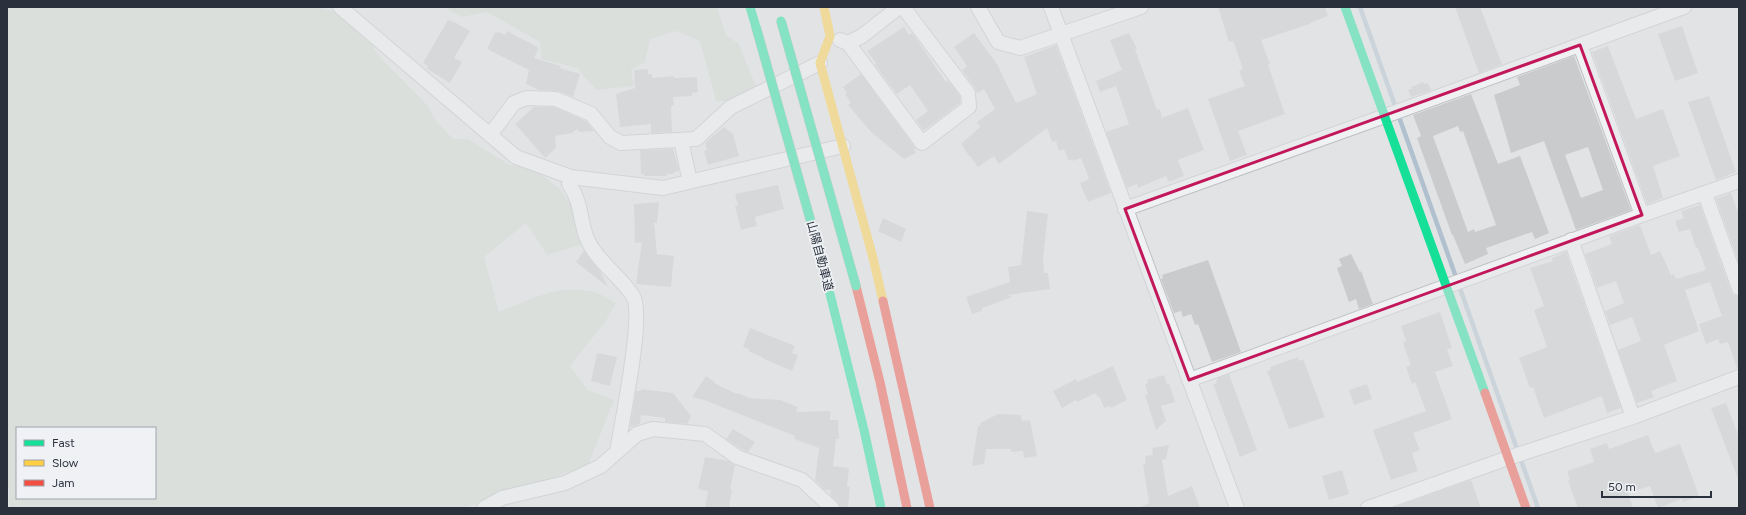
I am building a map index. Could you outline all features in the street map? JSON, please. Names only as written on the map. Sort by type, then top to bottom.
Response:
[{"type":"main road","name":"山陽自動車道","points":[[750,7],[820,254],[882,508]]},
{"type":"main road","points":[[824,7],[830,36],[820,62],[873,258],[930,508]]},
{"type":"main road","points":[[1345,7],[1393,113],[1515,456],[1526,508]]},
{"type":"main road","points":[[780,17],[856,286],[880,382],[907,508]]},
{"type":"street","points":[[340,7],[516,157],[571,177],[663,188],[842,146]]},
{"type":"street","points":[[848,43],[862,36],[899,7]]},
{"type":"street","points":[[830,36],[848,43],[922,143],[969,107],[968,93],[903,7]]},
{"type":"street","points":[[978,7],[998,42],[1020,48],[1141,7]]},
{"type":"street","points":[[1051,7],[1237,508]]},
{"type":"street","points":[[1125,209],[1684,7]]},
{"type":"street","points":[[1580,45],[1642,215]]},
{"type":"street","points":[[490,135],[514,103],[526,98],[556,99],[590,114],[610,137],[621,143],[696,139],[731,107],[820,62]]},
{"type":"street","points":[[681,140],[690,182]]},
{"type":"street","points":[[571,177],[570,184],[577,195],[588,242],[603,262],[634,296],[636,308],[636,334],[616,452]]},
{"type":"street","points":[[1189,380],[1572,240],[1739,181]]},
{"type":"street","points":[[1705,194],[1739,288]]},
{"type":"street","points":[[1572,240],[1633,417]]},
{"type":"street","points":[[1368,508],[1515,456],[1633,417],[1739,377]]},
{"type":"street","points":[[484,508],[502,498],[565,483],[601,466],[637,434],[653,429],[705,434],[737,457],[802,480],[832,508]]},
{"type":"highlighted area","points":[[1580,45],[1642,215],[1189,380],[1125,209]]},
{"type":"shaded area","points":[[7,7],[313,7],[342,13],[357,22],[379,56],[427,105],[437,122],[453,139],[468,139],[510,165],[529,165],[561,190],[578,214],[581,245],[547,255],[526,223],[484,257],[499,312],[545,294],[569,290],[594,292],[616,303],[606,321],[570,366],[588,390],[614,400],[587,468],[568,472],[540,483],[502,490],[477,504],[461,508],[9,508],[9,489],[7,488]]},
{"type":"shaded area","points":[[444,7],[717,7],[726,35],[739,44],[757,89],[740,101],[716,101],[700,41],[677,31],[650,39],[645,62],[631,70],[634,86],[596,90],[577,68],[541,59],[540,42],[487,12],[462,17]]},
{"type":"building","points":[[1218,7],[1325,7],[1328,16],[1310,24],[1261,40],[1285,114],[1238,131],[1247,155],[1230,161],[1208,99],[1245,86],[1239,71],[1243,69],[1233,41],[1229,42]]},
{"type":"building","points":[[1455,7],[1480,7],[1502,64],[1479,73]]},
{"type":"building","points":[[448,20],[470,31],[454,58],[462,62],[450,83],[427,69],[428,66],[423,63]]},
{"type":"building","points":[[1682,26],[1698,73],[1675,81],[1658,34]]},
{"type":"building","points":[[904,27],[909,35],[912,33],[946,82],[948,80],[960,96],[960,103],[923,130],[916,120],[928,111],[910,85],[897,94],[875,65],[876,63],[867,51]]},
{"type":"building","points":[[507,31],[539,48],[534,58],[561,66],[560,68],[580,74],[573,97],[559,91],[539,90],[526,84],[529,70],[487,49],[495,32],[505,35]]},
{"type":"building","points":[[974,33],[997,64],[1016,103],[1037,94],[1024,57],[1056,45],[1111,193],[1088,202],[1080,183],[1089,179],[1081,158],[1073,161],[1072,159],[1069,161],[1064,149],[1059,151],[1056,141],[1052,142],[1047,128],[999,164],[994,156],[978,167],[961,144],[980,127],[977,122],[995,109],[984,89],[977,93],[962,70],[967,66],[954,47]]},
{"type":"building","points":[[1129,33],[1137,49],[1135,49],[1157,110],[1160,109],[1162,118],[1188,108],[1204,150],[1178,160],[1184,176],[1169,182],[1166,176],[1138,188],[1137,184],[1127,188],[1106,132],[1129,124],[1116,86],[1100,92],[1096,81],[1122,70],[1110,40]]},
{"type":"building","points":[[1608,46],[1636,119],[1663,109],[1680,156],[1653,166],[1663,198],[1647,204],[1592,52]]},
{"type":"building","points":[[1574,56],[1631,210],[1576,230],[1544,141],[1511,153],[1494,95],[1520,85],[1517,77]],"holes":[[[1588,147],[1603,190],[1581,198],[1565,155]]]},
{"type":"building","points":[[648,69],[648,74],[652,74],[652,78],[674,76],[674,78],[697,77],[698,92],[692,93],[692,96],[673,97],[674,105],[671,106],[672,132],[651,133],[651,124],[620,127],[616,94],[635,88],[634,70]]},
{"type":"building","points":[[861,74],[916,149],[914,150],[916,153],[904,159],[871,132],[848,105],[851,103],[845,94],[847,93],[843,87]]},
{"type":"building","points":[[1423,82],[1424,84],[1428,83],[1431,90],[1411,97],[1408,90],[1412,89],[1411,87]]},
{"type":"building","points":[[1471,94],[1498,164],[1520,156],[1549,233],[1535,239],[1532,232],[1486,248],[1488,254],[1465,264],[1452,235],[1417,138],[1421,136],[1413,115]],"holes":[[[1458,126],[1460,132],[1463,131],[1496,225],[1475,232],[1474,229],[1468,232],[1433,136]]]},
{"type":"building","points":[[1709,96],[1736,172],[1716,180],[1688,102]]},
{"type":"building","points":[[534,107],[554,107],[586,121],[594,131],[580,132],[577,129],[572,133],[555,136],[556,148],[545,158],[515,124]]},
{"type":"building","points":[[724,127],[733,134],[739,156],[708,165],[704,151],[707,150],[705,143]]},
{"type":"building","points":[[673,149],[679,170],[672,174],[667,174],[667,176],[644,176],[644,174],[641,174],[640,150]]},
{"type":"building","points":[[778,185],[784,209],[755,217],[757,226],[741,230],[735,206],[738,206],[735,194]]},
{"type":"building","points":[[1731,193],[1739,215],[1739,263],[1716,199]]},
{"type":"building","points":[[659,202],[657,223],[654,223],[657,254],[674,256],[671,287],[636,284],[642,242],[635,243],[634,204]]},
{"type":"building","points":[[1700,205],[1731,291],[1734,295],[1739,296],[1739,368],[1737,368],[1728,342],[1720,344],[1718,339],[1706,344],[1699,324],[1722,316],[1710,282],[1685,290],[1699,331],[1664,345],[1677,381],[1651,391],[1654,397],[1637,403],[1618,350],[1641,341],[1632,317],[1610,325],[1605,311],[1624,303],[1616,281],[1597,288],[1585,254],[1612,244],[1609,236],[1640,225],[1651,255],[1660,251],[1671,275],[1674,274],[1676,279],[1706,270],[1698,248],[1696,248],[1690,229],[1679,232],[1675,221],[1684,218],[1681,211]]},
{"type":"building","points":[[1027,211],[1048,214],[1043,259],[1044,273],[1048,273],[1050,289],[1008,295],[1012,297],[982,308],[982,311],[972,314],[966,297],[1010,282],[1008,267],[1021,265]]},
{"type":"building","points":[[883,218],[906,229],[901,242],[878,231]]},
{"type":"building","points":[[584,251],[600,271],[608,287],[576,262]]},
{"type":"building","points":[[1566,252],[1621,408],[1607,413],[1602,396],[1544,418],[1533,387],[1530,388],[1519,358],[1547,347],[1534,310],[1544,306],[1530,268],[1553,261],[1552,258]]},
{"type":"building","points":[[1351,254],[1360,272],[1361,271],[1373,304],[1359,309],[1356,299],[1349,302],[1337,268],[1342,266],[1339,259]]},
{"type":"building","points":[[1208,260],[1241,352],[1212,362],[1198,324],[1195,325],[1191,314],[1183,317],[1181,311],[1174,313],[1161,279],[1163,278],[1162,275]]},
{"type":"building","points":[[1440,312],[1452,348],[1447,349],[1453,366],[1435,372],[1452,419],[1413,433],[1420,450],[1412,453],[1418,471],[1391,480],[1373,430],[1426,411],[1415,382],[1412,384],[1406,367],[1411,365],[1403,343],[1406,341],[1401,326]]},
{"type":"building","points":[[750,328],[795,346],[792,353],[798,355],[792,371],[762,358],[748,351],[749,349],[743,347]]},
{"type":"building","points":[[597,353],[617,357],[610,386],[591,381]]},
{"type":"building","points":[[1298,357],[1299,361],[1303,359],[1325,417],[1289,429],[1267,371],[1271,370],[1270,367]]},
{"type":"building","points":[[1113,366],[1127,400],[1111,408],[1110,406],[1104,408],[1099,396],[1097,397],[1096,393],[1077,402],[1076,400],[1062,408],[1053,391],[1076,379],[1077,382]]},
{"type":"building","points":[[1229,374],[1257,450],[1240,457],[1213,384],[1217,383],[1216,381],[1218,378]]},
{"type":"building","points":[[1164,375],[1167,384],[1169,383],[1175,402],[1161,406],[1166,421],[1156,430],[1145,395],[1148,394],[1145,384],[1148,383],[1147,380]]},
{"type":"building","points":[[706,376],[715,382],[714,383],[737,394],[738,393],[749,398],[780,400],[798,407],[796,412],[830,411],[830,420],[838,420],[839,439],[836,439],[833,466],[849,468],[847,486],[850,487],[848,508],[840,508],[838,502],[830,495],[831,490],[825,490],[815,480],[819,448],[794,439],[795,436],[704,400],[692,397]]},
{"type":"building","points":[[1367,384],[1372,399],[1354,405],[1349,390]]},
{"type":"building","points":[[641,389],[673,393],[691,416],[687,424],[665,422],[665,418],[641,415],[640,424],[630,427],[636,391],[641,391]]},
{"type":"building","points":[[1726,403],[1739,437],[1739,479],[1711,408]]},
{"type":"building","points":[[998,414],[1021,415],[1022,421],[1030,420],[1037,456],[1024,458],[1023,451],[1011,452],[1011,449],[986,449],[984,464],[972,466],[978,426],[980,426],[980,423]]},
{"type":"building","points":[[733,429],[755,442],[748,452],[726,439]]},
{"type":"building","points":[[1648,435],[1655,453],[1680,444],[1699,496],[1683,502],[1682,499],[1658,508],[1650,486],[1628,493],[1633,508],[1578,508],[1568,481],[1570,480],[1567,471],[1594,462],[1590,449],[1607,443],[1609,449]]},
{"type":"building","points":[[1169,445],[1166,459],[1162,460],[1168,496],[1192,486],[1200,508],[1139,508],[1149,503],[1143,465],[1146,463],[1145,456],[1153,455],[1152,448]]},
{"type":"building","points":[[705,457],[729,461],[735,465],[730,489],[732,490],[729,508],[705,508],[708,491],[698,489]]},
{"type":"building","points":[[1342,470],[1349,494],[1329,500],[1322,476]]},
{"type":"building","points":[[1471,480],[1481,508],[1398,508],[1398,506]]},
{"type":"waterway","points":[[1360,7],[1538,508]]},
{"type":"traffic: fast","points":[[750,7],[756,27]]},
{"type":"traffic: fast","points":[[1345,7],[1485,393]]},
{"type":"traffic: fast","points":[[781,21],[856,286]]},
{"type":"traffic: fast","points":[[756,27],[820,254]]},
{"type":"traffic: fast","points":[[820,254],[864,430],[881,508]]},
{"type":"traffic: slow","points":[[824,7],[830,36],[820,63],[873,258],[883,301]]},
{"type":"traffic: jam","points":[[856,286],[880,382],[907,508]]},
{"type":"traffic: jam","points":[[883,301],[930,508]]},
{"type":"traffic: jam","points":[[1485,393],[1526,508]]}]
